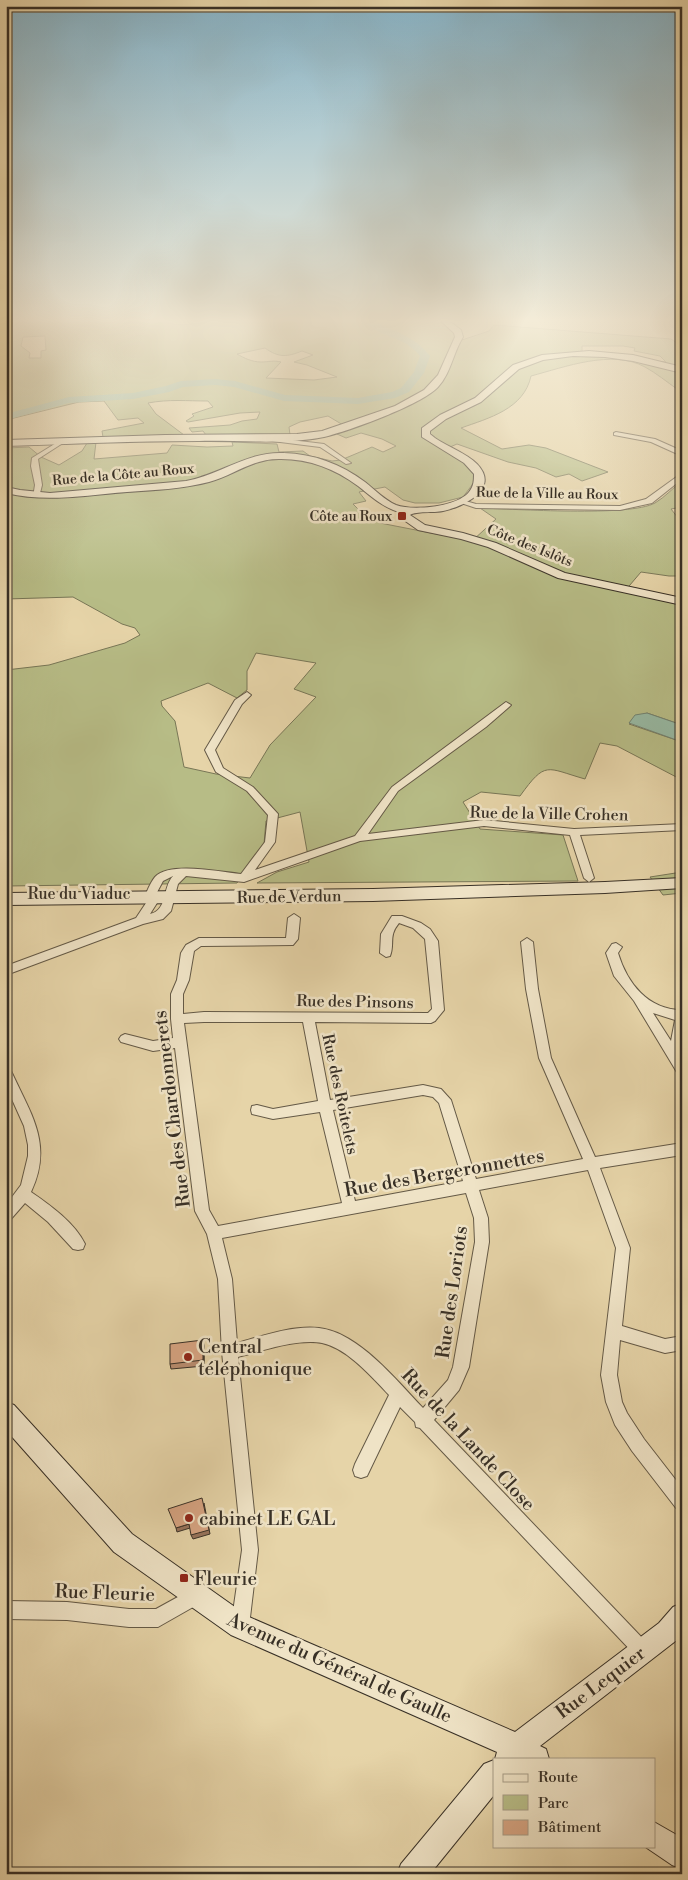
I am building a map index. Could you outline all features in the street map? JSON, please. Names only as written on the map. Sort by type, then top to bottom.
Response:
[{"type":"main road","points":[[6,443],[297,437],[323,434],[375,417],[396,408]]},
{"type":"main road","points":[[461,408],[436,421],[425,430],[430,440],[468,461],[480,473],[476,489],[471,497],[462,502]]},
{"type":"main road","name":"Rue de la Côte au Roux","points":[[6,490],[36,495],[189,483],[215,477],[251,460],[274,456],[292,456],[309,458],[336,466],[348,473],[386,504],[404,510],[448,507],[462,502]]},
{"type":"main road","name":"Rue de Verdun","points":[[151,895],[364,895],[428,891],[593,888],[682,884]]},
{"type":"main road","name":"Rue du Viaduc","points":[[6,893],[151,895]]},
{"type":"main road","name":"Rue du Viaduc","points":[[6,898],[151,895]]},
{"type":"main road","name":"Avenue du Général de Gaulle","points":[[6,1414],[123,1544],[240,1626],[520,1755]]},
{"type":"main road","name":"Rue Lequier","points":[[520,1755],[642,1650],[668,1632],[682,1616]]},
{"type":"main road","points":[[413,1873],[493,1775]]},
{"type":"main road","points":[[656,1837],[682,1854]]},
{"type":"street","points":[[616,434],[654,440],[682,454]]},
{"type":"street","points":[[234,437],[243,440],[322,445],[348,463]]},
{"type":"street","points":[[36,495],[39,488],[34,462],[36,458],[63,441]]},
{"type":"street","name":"Rue de la Ville au Roux","points":[[462,502],[476,506],[620,508],[649,501],[682,474]]},
{"type":"street","name":"Côte des Islôts","points":[[404,510],[405,516],[422,528],[463,536],[492,545],[562,576],[682,602]]},
{"type":"street","points":[[244,878],[270,842],[273,814],[250,789],[219,770],[210,750],[238,702],[247,695]]},
{"type":"street","points":[[359,838],[395,789],[483,725],[506,705]]},
{"type":"street","name":"Rue de la Ville Crohen","points":[[183,872],[244,878],[359,838],[484,823],[574,832],[682,827]]},
{"type":"street","points":[[574,832],[589,878]]},
{"type":"street","points":[[6,972],[140,921],[159,916],[167,908],[173,883],[183,872]]},
{"type":"street","points":[[140,921],[152,903],[151,895],[159,879],[169,873],[183,872]]},
{"type":"street","name":"Rue des Chardonnerets","points":[[240,1626],[250,1550],[230,1352],[225,1279],[214,1234],[202,1211],[177,1019],[177,994],[190,948],[199,942],[289,942],[292,939],[294,918]]},
{"type":"street","name":"Rue des Pinsons","points":[[177,1019],[204,1017],[431,1018],[438,1010],[438,994],[432,941],[428,933],[404,920],[396,919],[384,935],[386,953]]},
{"type":"street","points":[[527,942],[532,990],[545,1058],[623,1248],[609,1375],[614,1402],[621,1419],[638,1446],[682,1502]]},
{"type":"street","points":[[616,947],[612,953],[618,973],[638,998],[678,1057],[682,1070]]},
{"type":"street","points":[[638,998],[658,1011],[672,1016],[682,1016],[678,1057]]},
{"type":"street","name":"Rue des Roitelets","points":[[308,1017],[350,1208]]},
{"type":"street","points":[[125,1039],[153,1046],[181,1042]]},
{"type":"street","points":[[6,1073],[32,1131],[35,1145],[30,1181],[16,1206],[6,1215]]},
{"type":"street","name":"Rue des Loriots","points":[[257,1110],[273,1114],[423,1090],[437,1093],[445,1100],[482,1218],[482,1242],[461,1367],[454,1385],[422,1421]]},
{"type":"street","name":"Rue des Bergeronnettes","points":[[214,1234],[590,1164],[682,1149]]},
{"type":"street","points":[[23,1194],[48,1211],[62,1224],[78,1244]]},
{"type":"street","points":[[614,1331],[665,1346],[682,1343]]},
{"type":"street","name":"Rue de la Lande Close","points":[[230,1352],[306,1335],[322,1335],[338,1342],[357,1355],[374,1368],[422,1421],[642,1650]]},
{"type":"street","points":[[362,1470],[398,1394]]},
{"type":"street","name":"Rue Fleurie","points":[[6,1610],[67,1612],[129,1618],[158,1618],[196,1596]]},
{"type":"green space","points":[[6,408],[56,408],[6,420]]},
{"type":"green space","points":[[109,408],[151,408],[156,414],[184,435],[103,437],[102,431],[144,423],[138,418],[118,420]]},
{"type":"green space","points":[[211,408],[508,408],[494,416],[461,428],[502,449],[529,445],[546,448],[608,472],[582,481],[569,474],[556,477],[536,468],[508,462],[457,444],[450,447],[473,471],[475,481],[463,497],[439,503],[415,503],[403,500],[385,487],[359,492],[366,501],[353,504],[362,513],[380,523],[472,541],[496,519],[480,508],[571,511],[622,510],[655,503],[682,481],[682,507],[671,509],[682,523],[682,576],[641,572],[624,592],[682,605],[682,725],[647,713],[629,724],[682,742],[682,780],[617,746],[600,743],[585,779],[548,770],[536,777],[520,796],[481,792],[463,802],[480,829],[563,835],[578,881],[257,883],[277,872],[309,862],[300,812],[266,821],[264,844],[237,883],[6,886],[6,670],[49,665],[125,643],[140,635],[135,628],[122,624],[73,597],[6,599],[6,448],[29,447],[41,457],[59,465],[82,451],[87,443],[96,442],[94,459],[167,453],[172,445],[233,446],[232,442],[277,444],[279,452],[303,451],[310,456],[332,461],[341,460],[372,447],[383,452],[396,446],[382,439],[361,433],[346,438],[337,434],[348,428],[328,416],[300,422],[289,427],[290,435],[206,435],[203,431],[192,432],[189,428],[230,425],[257,419],[260,412],[186,421],[194,416],[192,414]],"holes":[[[256,653],[316,663],[294,689],[316,697],[270,745],[250,778],[216,774],[184,767],[175,721],[162,706],[161,701],[208,683],[237,698],[247,690],[247,671]]]},
{"type":"green space","points":[[682,872],[682,893],[663,895],[650,877]]},
{"type":"shaded area","points":[[647,713],[682,725],[682,742],[629,723],[635,715]]},
{"type":"building","name":"Central téléphonique","points":[[203,1340],[203,1360],[170,1364],[170,1344]]},
{"type":"building","name":"cabinet LE GAL","points":[[202,1498],[209,1530],[191,1535],[189,1524],[176,1528],[168,1509]]},
{"type":"waterway","points":[[6,417],[40,408]]},
{"type":"place","name":"Côte au Roux","points":[[402,516]]},
{"type":"place","name":"Central téléphonique","points":[[188,1357]]},
{"type":"place","name":"cabinet LE GAL","points":[[189,1518]]},
{"type":"place","name":"Fleurie","points":[[184,1578]]}]
